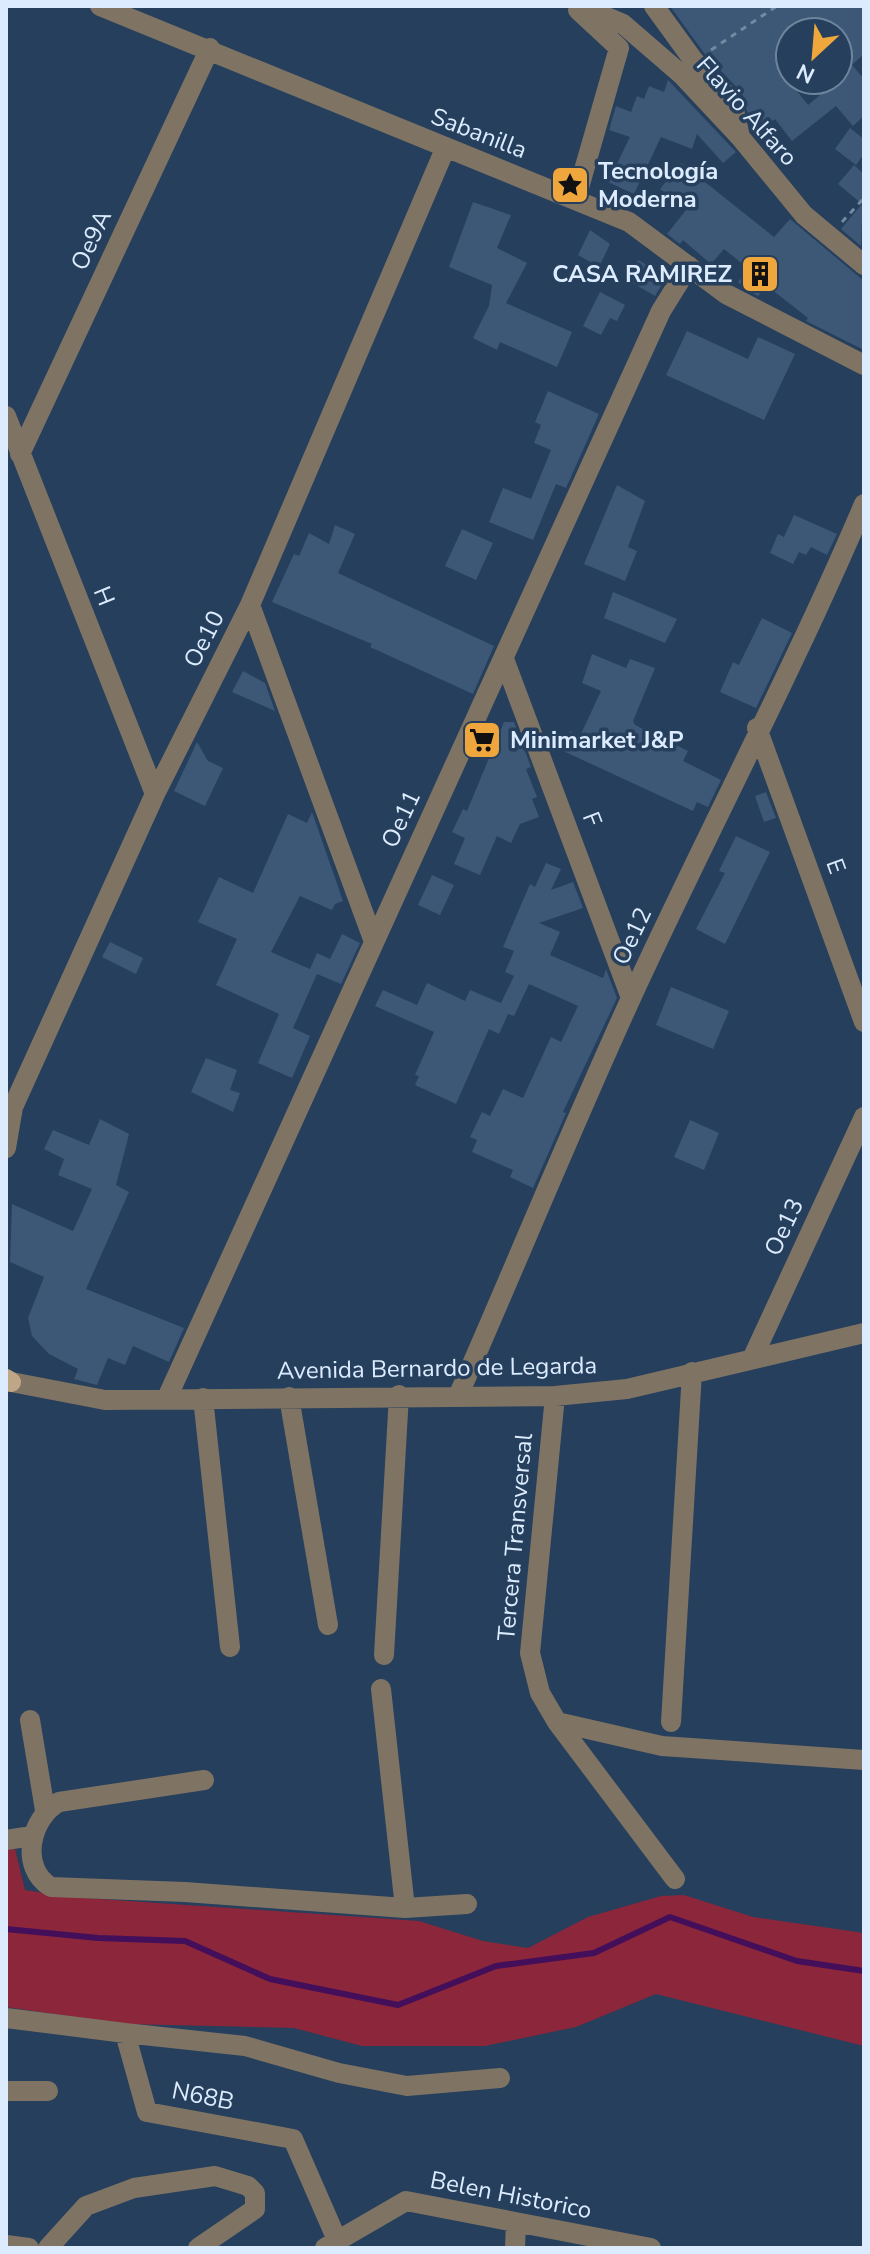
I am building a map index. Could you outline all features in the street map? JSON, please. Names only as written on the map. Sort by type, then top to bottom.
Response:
[{"type":"street","name":"Sabanilla","points":[[100,6],[210,48],[445,149],[576,198],[629,222],[726,294],[864,365]]},
{"type":"street","points":[[574,6],[619,48],[576,198]]},
{"type":"street","name":"Flavio Alfaro","points":[[581,6],[623,24],[682,75],[740,137],[804,215],[864,265]]},
{"type":"street","points":[[654,6],[694,61],[732,101],[740,137]]},
{"type":"street","name":"Oe9A","points":[[20,454],[210,48]]},
{"type":"street","name":"Oe10","points":[[6,1148],[13,1107],[155,794],[250,605],[445,149]]},
{"type":"street","name":"Oe11","points":[[167,1398],[661,311],[689,266]]},
{"type":"street","name":"H","points":[[6,416],[155,794]]},
{"type":"street","name":"Oe12","points":[[459,1394],[631,998],[757,728],[829,586],[864,504]]},
{"type":"street","points":[[250,605],[314,771],[373,939]]},
{"type":"street","name":"F","points":[[504,659],[631,998]]},
{"type":"street","name":"E","points":[[757,728],[864,1022]]},
{"type":"street","name":"Oe13","points":[[752,1359],[864,1117]]},
{"type":"street","name":"Avenida Bernardo de Legarda","points":[[7,1381],[105,1400],[459,1394],[555,1396],[627,1389],[864,1333]]},
{"type":"street","points":[[671,1722],[692,1372]]},
{"type":"street","points":[[384,1655],[399,1395]]},
{"type":"street","name":"Tercera Transversal","points":[[555,1396],[530,1653],[540,1693],[557,1722],[675,1879]]},
{"type":"street","points":[[289,1397],[328,1625]]},
{"type":"street","points":[[203,1398],[230,1647]]},
{"type":"street","points":[[381,1689],[405,1908]]},
{"type":"street","points":[[30,1720],[45,1810]]},
{"type":"street","points":[[557,1722],[662,1746],[864,1760]]},
{"type":"street","points":[[204,1780],[59,1802],[45,1810],[32,1836],[34,1869],[40,1881],[51,1887],[405,1908],[467,1904]]},
{"type":"street","points":[[6,1840],[32,1836]]},
{"type":"street","points":[[6,2018],[245,2046],[339,2073],[407,2086],[500,2078]]},
{"type":"street","name":"N68B","points":[[125,2033],[147,2112],[293,2139],[331,2244]]},
{"type":"street","points":[[6,2091],[48,2091]]},
{"type":"street","points":[[48,2248],[86,2206],[134,2188],[215,2176],[248,2186],[255,2193],[255,2209],[198,2248]]},
{"type":"street","name":"Belen Historico","points":[[331,2244],[406,2201],[651,2248]]},
{"type":"street","points":[[515,2248],[516,2222]]},
{"type":"street","points":[[6,2245],[29,2248]]},
{"type":"path","points":[[694,61],[777,6]]},
{"type":"path","points":[[828,237],[864,198]]},
{"type":"shaded area","points":[[15,1849],[25,1890],[71,1897],[419,1921],[483,1941],[528,1948],[588,1917],[661,1896],[684,1895],[753,1917],[864,1933],[864,2046],[656,1994],[576,2027],[485,2046],[362,2046],[294,2028],[123,2024],[6,2007],[6,1850]]},
{"type":"building","points":[[670,6],[864,6],[864,54],[854,63],[854,16],[774,16],[774,96],[801,96],[808,105],[819,96],[854,96],[854,67],[864,79],[864,116],[853,126],[836,106],[792,141],[775,119],[759,131],[749,119],[742,93],[704,53]]},
{"type":"building","points":[[668,80],[736,152],[723,163],[697,134],[692,149],[661,137],[634,194],[608,182],[630,137],[609,130],[616,106],[631,112],[637,96],[644,99],[649,86],[664,92]]},
{"type":"building","points":[[850,128],[864,139],[864,154],[856,165],[835,149]]},
{"type":"building","points":[[681,163],[774,237],[790,219],[864,281],[864,350],[806,321],[808,318],[767,286],[758,296],[751,292],[738,282],[749,269],[724,249],[711,264],[683,240],[680,244],[667,234],[686,210],[660,189]]},
{"type":"building","points":[[854,165],[864,174],[861,246],[841,229],[862,204],[838,184]]},
{"type":"building","points":[[473,202],[511,215],[497,248],[527,263],[506,303],[572,332],[557,367],[500,342],[497,350],[473,338],[489,306],[492,285],[449,267]]},
{"type":"building","points":[[590,230],[610,244],[599,267],[578,255]]},
{"type":"building","points":[[638,260],[667,276],[655,296],[626,279]]},
{"type":"building","points":[[600,292],[625,305],[617,321],[610,318],[601,335],[583,326]]},
{"type":"building","points":[[687,331],[748,359],[758,337],[795,354],[764,420],[666,375]]},
{"type":"building","points":[[548,391],[599,414],[566,488],[556,484],[533,540],[489,522],[503,488],[531,499],[551,450],[534,443],[541,425],[535,422]]},
{"type":"building","points":[[617,485],[645,501],[628,547],[637,551],[625,581],[584,564]]},
{"type":"building","points":[[794,515],[837,534],[827,555],[811,547],[806,555],[799,552],[793,564],[770,553],[778,534],[784,537]]},
{"type":"building","points":[[335,525],[355,534],[338,573],[494,646],[473,694],[370,647],[372,644],[272,602],[294,554],[299,556],[309,533],[329,544]]},
{"type":"building","points":[[462,529],[493,543],[476,580],[445,566]]},
{"type":"building","points":[[613,592],[677,619],[665,643],[604,618]]},
{"type":"building","points":[[762,618],[792,633],[756,708],[720,692],[733,662],[739,665]]},
{"type":"building","points":[[592,654],[626,668],[630,659],[655,668],[633,721],[635,725],[688,751],[683,761],[721,780],[708,807],[697,802],[693,811],[561,750],[570,731],[580,736],[601,691],[582,683]]},
{"type":"building","points":[[243,671],[265,683],[275,711],[232,692]]},
{"type":"building","points":[[504,722],[514,722],[531,767],[526,769],[537,797],[532,799],[539,817],[520,824],[511,843],[497,836],[480,875],[454,864],[465,838],[452,832],[463,809],[467,811]]},
{"type":"building","points":[[197,742],[208,761],[223,768],[205,806],[174,791]]},
{"type":"building","points":[[766,792],[776,818],[764,822],[755,796]]},
{"type":"building","points":[[312,812],[343,901],[335,904],[332,910],[300,896],[271,952],[310,969],[317,953],[330,959],[342,934],[360,943],[341,984],[317,974],[293,1028],[310,1036],[292,1078],[258,1063],[279,1014],[216,985],[237,939],[198,922],[219,877],[253,893],[288,814],[307,823]]},
{"type":"building","points":[[736,836],[770,852],[725,944],[696,929],[725,873],[719,871]]},
{"type":"building","points":[[546,863],[561,869],[551,890],[573,882],[583,908],[539,923],[560,932],[550,955],[603,978],[606,969],[617,998],[563,1112],[566,1113],[533,1188],[510,1177],[513,1170],[472,1152],[477,1140],[470,1137],[482,1112],[490,1116],[503,1089],[523,1098],[551,1037],[561,1042],[578,1006],[529,984],[514,1016],[508,1014],[499,1034],[489,1029],[456,1104],[415,1085],[419,1076],[415,1075],[434,1032],[375,1006],[383,990],[417,1005],[427,983],[465,1001],[470,990],[501,1003],[514,976],[505,972],[514,951],[503,947],[530,884],[535,887]]},
{"type":"building","points":[[432,875],[454,885],[440,915],[418,905]]},
{"type":"building","points":[[110,942],[143,958],[136,974],[102,957]]},
{"type":"building","points":[[671,987],[729,1011],[713,1049],[656,1025]]},
{"type":"building","points":[[206,1058],[237,1070],[230,1090],[240,1093],[233,1112],[191,1092]]},
{"type":"building","points":[[100,1119],[129,1134],[116,1185],[129,1192],[86,1289],[184,1328],[169,1362],[133,1346],[125,1365],[108,1358],[97,1385],[74,1379],[78,1369],[49,1354],[32,1336],[28,1318],[44,1277],[10,1262],[12,1204],[73,1231],[92,1189],[58,1175],[64,1159],[44,1149],[53,1130],[89,1145]]},
{"type":"building","points":[[690,1120],[719,1133],[704,1170],[674,1157]]},
{"type":"waterway","points":[[6,1929],[98,1938],[185,1941],[270,1979],[398,2005],[496,1966],[594,1953],[670,1917],[797,1961],[864,1971]]},
{"type":"place","name":"Tecnología Moderna","points":[[570,185]]},
{"type":"place","name":"CASA RAMIREZ","points":[[760,274]]},
{"type":"place","name":"Minimarket J&P","points":[[482,740]]}]
